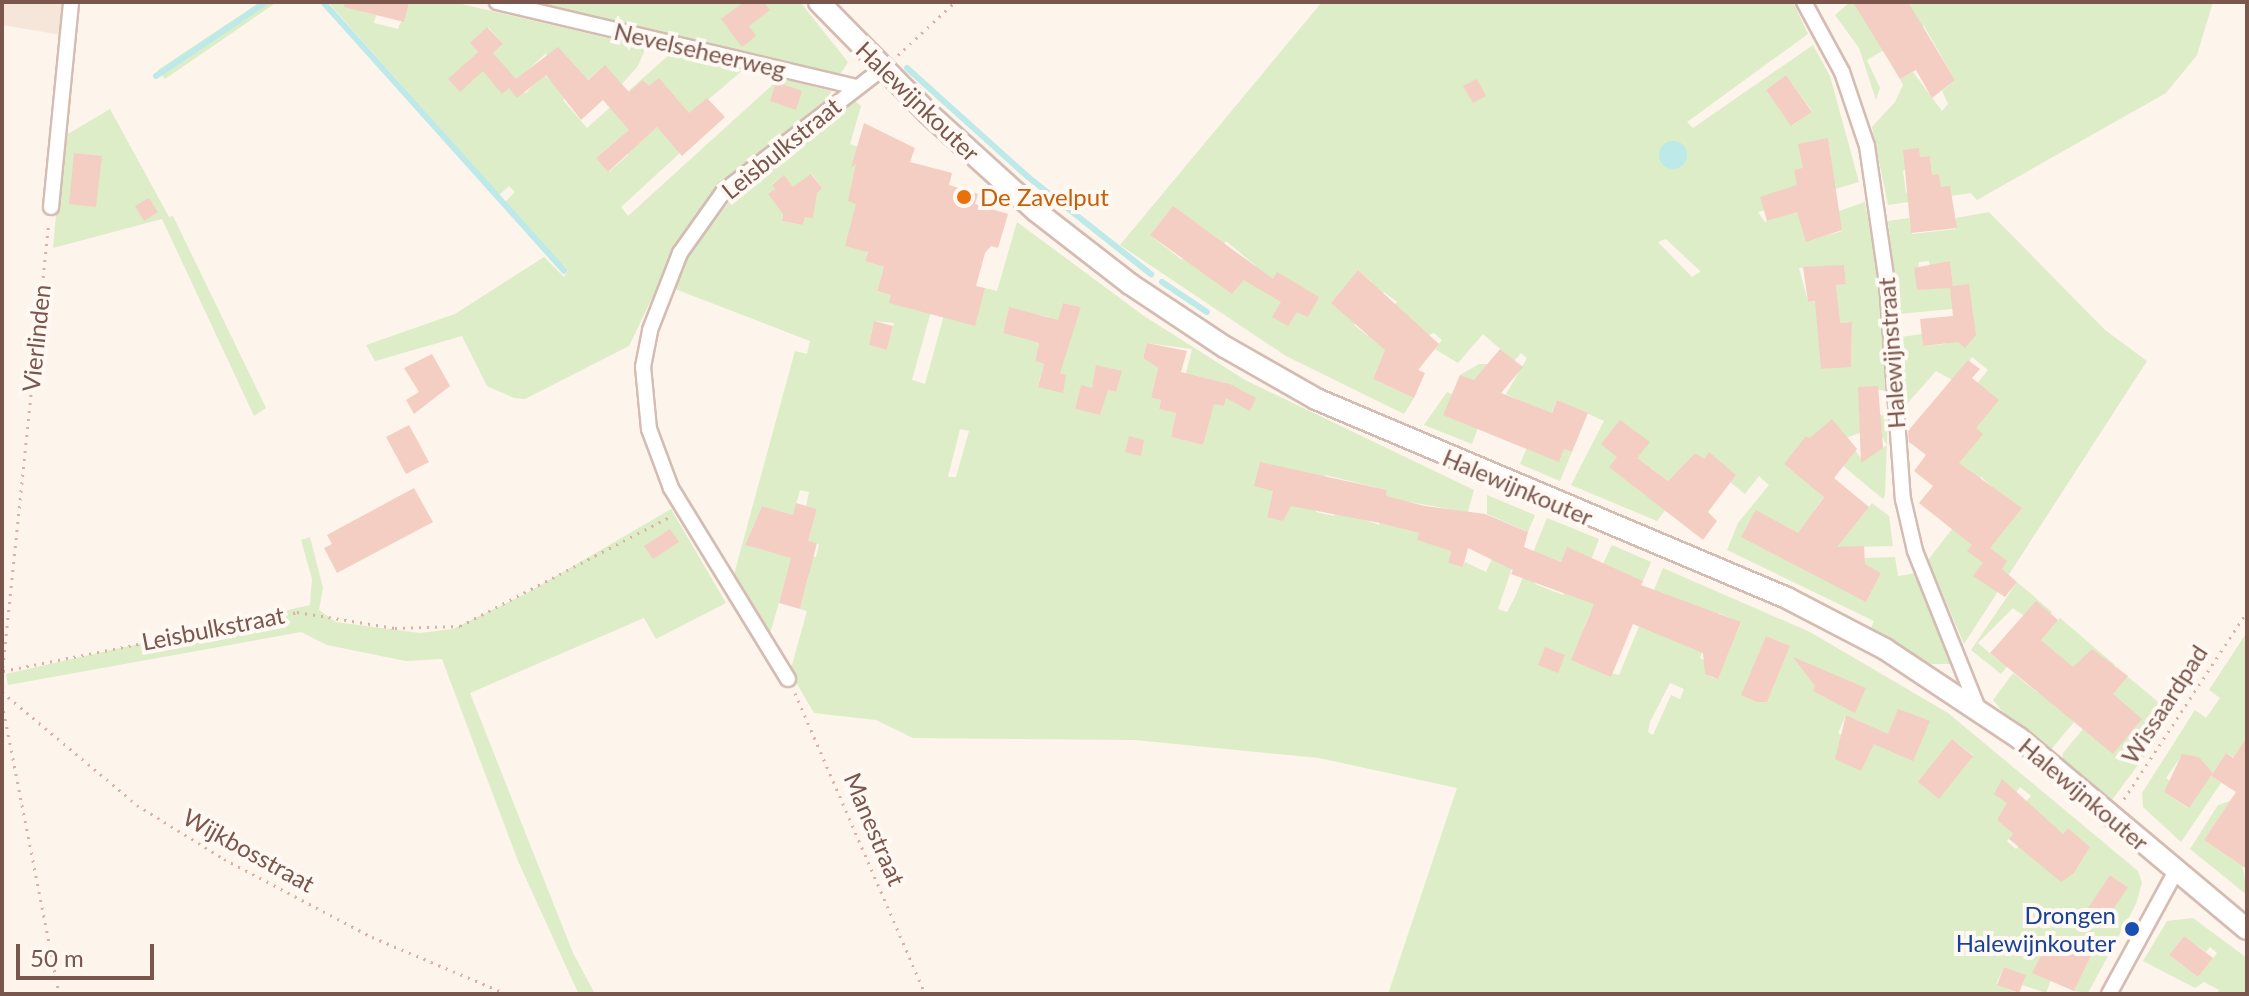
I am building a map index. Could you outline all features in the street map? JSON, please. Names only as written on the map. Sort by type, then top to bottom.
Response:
[{"type":"street","points":[[51,207],[71,2]]},
{"type":"street","name":"Nevelseheerweg","points":[[497,2],[856,87]]},
{"type":"street","name":"Halewijnkouter","points":[[819,2],[883,68],[1036,211],[1130,284],[1225,347],[1316,399],[1787,598],[1885,649],[1977,706],[2247,929]]},
{"type":"street","name":"Halewijnstraat","points":[[1804,2],[1842,72],[1867,146],[1887,283],[1903,499],[1915,551],[1977,706]]},
{"type":"street","name":"Leisbulkstraat","points":[[788,679],[683,509],[649,429],[643,367],[650,330],[680,253],[740,175],[883,68]]},
{"type":"street","points":[[2109,994],[2176,871]]},
{"type":"path","points":[[883,68],[955,2]]},
{"type":"path","name":"Vierlinden","points":[[2,673],[51,207]]},
{"type":"path","name":"Leisbulkstraat","points":[[2,673],[297,612],[395,628],[460,626],[683,509]]},
{"type":"path","name":"Wissaardpad","points":[[2113,817],[2247,612]]},
{"type":"path","name":"Manestraat","points":[[788,679],[925,994]]},
{"type":"path","name":"Wijkbosstraat","points":[[2,692],[137,805],[224,859],[372,937],[507,994]]},
{"type":"path","points":[[2,703],[59,994]]},
{"type":"shaded area","points":[[2,2],[64,2],[62,35],[2,25]]},
{"type":"green space","points":[[260,2],[277,2],[165,79],[158,70]]},
{"type":"green space","points":[[328,2],[366,2],[363,12],[376,15],[374,23],[398,29],[409,2],[453,2],[646,47],[638,66],[622,84],[604,66],[563,100],[587,128],[670,54],[742,71],[665,136],[680,153],[621,207],[628,216],[780,78],[831,91],[829,100],[752,158],[710,199],[678,244],[629,346],[525,399],[514,398],[487,386],[462,336],[375,361],[366,345],[455,314],[544,257],[564,277],[568,271],[505,202],[515,192],[509,186],[499,195]],"holes":[[[488,27],[503,44],[488,58],[464,65],[478,52],[470,43]],[[546,53],[552,82],[543,73],[526,93],[509,88]],[[644,80],[666,119],[642,140],[616,115]],[[617,140],[628,155],[609,172],[596,158]]]},
{"type":"green space","points":[[526,2],[800,2],[848,62],[841,73],[829,74]]},
{"type":"green space","points":[[1322,2],[1793,2],[1808,34],[1687,122],[1693,128],[1813,45],[1830,76],[1859,182],[1758,212],[1765,222],[1797,210],[1807,241],[1842,231],[1836,212],[1865,202],[1883,306],[1887,391],[1859,387],[1859,416],[1888,415],[1887,445],[1885,495],[1883,499],[1807,436],[1784,464],[1825,495],[1814,510],[1822,516],[1851,529],[1872,503],[1889,516],[1893,546],[1848,547],[1864,558],[1895,557],[1898,576],[1916,573],[1950,649],[1950,664],[1930,664],[1871,628],[1874,621],[1727,550],[1738,523],[1769,485],[1759,476],[1745,494],[1730,482],[1734,473],[1706,456],[1657,521],[1571,485],[1604,421],[1557,400],[1550,416],[1559,461],[1564,449],[1572,452],[1560,481],[1520,464],[1542,412],[1506,394],[1527,358],[1521,353],[1510,366],[1512,359],[1483,334],[1458,363],[1435,349],[1442,340],[1434,333],[1383,355],[1373,379],[1414,398],[1404,414],[1286,356],[1120,245]],"holes":[[[1786,75],[1812,111],[1792,126],[1766,90]],[[1828,139],[1831,155],[1798,185],[1813,141]],[[1173,206],[1205,231],[1182,260],[1150,235]],[[1666,239],[1700,272],[1692,277],[1658,242]],[[1226,241],[1256,266],[1233,293],[1201,271]],[[1844,266],[1846,283],[1836,285],[1837,299],[1808,302],[1799,268]],[[1358,270],[1372,282],[1368,288],[1379,297],[1384,292],[1397,302],[1368,336],[1354,325],[1358,320],[1331,303]],[[1852,322],[1851,366],[1822,369],[1818,325]],[[1876,427],[1887,445],[1863,461],[1846,438]],[[1695,453],[1700,457],[1658,504],[1636,488],[1651,468],[1668,481]],[[1856,560],[1881,573],[1866,602]]]},
{"type":"green space","points":[[1850,2],[1910,6],[1908,2],[2213,2],[2197,55],[2166,93],[1977,200],[1971,193],[1888,205],[1872,127],[1895,102],[1903,85],[1900,79],[1913,72],[1942,111],[1948,104],[1942,91],[1955,80],[1924,26],[1867,60],[1880,88],[1876,100],[1859,48],[1835,15]],"holes":[[[1930,156],[1932,175],[1939,175],[1941,187],[1906,193],[1903,171],[1920,157]]]},
{"type":"green space","points":[[854,100],[861,106],[850,144],[859,147],[853,163],[866,169],[856,207],[861,209],[871,179],[880,177],[885,155],[894,158],[877,219],[868,217],[866,225],[874,228],[865,261],[884,267],[877,291],[891,295],[910,244],[917,204],[931,208],[923,237],[940,237],[941,213],[958,218],[946,259],[966,272],[963,284],[975,288],[971,302],[980,305],[985,288],[997,291],[1017,222],[1144,316],[1245,380],[1474,490],[1458,548],[1452,546],[1448,563],[1463,567],[1465,562],[1486,572],[1492,559],[1512,568],[1498,609],[1507,612],[1547,518],[1599,539],[1591,560],[1603,564],[1612,545],[1651,562],[1643,581],[1603,565],[1588,601],[1608,609],[1605,617],[1591,611],[1584,627],[1598,633],[1585,666],[1619,675],[1663,568],[1810,632],[1948,713],[2138,871],[2142,883],[2136,904],[2088,993],[2074,991],[2091,956],[2049,931],[2039,944],[2050,951],[2047,958],[2041,955],[2035,972],[2051,980],[2046,993],[2022,985],[2025,975],[2004,967],[1996,984],[2019,994],[1388,994],[1457,788],[1319,758],[1135,740],[913,738],[876,720],[814,713],[790,672],[807,611],[800,609],[809,575],[802,573],[807,556],[816,557],[819,544],[808,541],[817,509],[806,506],[809,492],[800,490],[789,529],[799,532],[770,634],[733,578],[795,351],[807,354],[810,341],[675,289],[689,254],[743,184],[798,137]],"holes":[[[812,174],[822,188],[815,194],[813,217],[805,217],[803,225],[782,221],[783,212],[769,194],[775,189],[772,184],[784,176],[794,189]],[[928,261],[937,264],[923,309],[915,306]],[[947,273],[955,275],[925,384],[912,380],[938,286],[943,287]],[[1063,303],[1081,307],[1052,390],[1038,386],[1044,364],[1035,361],[1039,343],[1003,333],[1009,308],[1049,317],[1047,327],[1056,329]],[[874,321],[894,323],[887,350],[869,345]],[[1147,343],[1192,349],[1176,413],[1159,409],[1161,400],[1151,398],[1158,368],[1143,358]],[[1097,365],[1121,372],[1116,392],[1107,390],[1100,415],[1075,409],[1081,386],[1092,388]],[[1193,375],[1226,383],[1224,406],[1187,397]],[[1195,411],[1208,414],[1203,445],[1171,437],[1176,413],[1193,418]],[[960,429],[969,431],[956,477],[948,477]],[[1283,470],[1299,474],[1283,521],[1267,516],[1278,472]],[[1325,475],[1387,490],[1379,525],[1336,509],[1334,516],[1316,512]],[[1410,502],[1459,511],[1449,550],[1418,540],[1419,533],[1403,529]],[[762,506],[789,514],[778,554],[745,545]],[[1567,548],[1580,553],[1563,595],[1535,584],[1546,556],[1561,562]],[[1719,613],[1741,623],[1719,675],[1713,678],[1705,673],[1708,662],[1700,658]],[[1766,636],[1790,646],[1767,701],[1742,695]],[[1810,666],[1865,688],[1855,712],[1814,691],[1818,681],[1806,674]],[[1670,683],[1684,689],[1680,699],[1671,695],[1653,735],[1648,732],[1650,722]],[[1846,715],[1868,725],[1860,743],[1872,748],[1868,756],[1842,745],[1845,737],[1838,733]],[[1952,739],[1973,755],[1941,787],[1930,779]],[[2020,787],[2031,796],[2025,802],[2043,817],[2016,849],[2007,841],[2013,834],[1997,820]],[[2068,828],[2090,847],[2074,873],[2061,881],[2039,863]],[[2110,875],[2127,886],[2104,923],[2087,911]]]},
{"type":"green space","points":[[110,109],[169,217],[173,216],[266,408],[254,416],[162,219],[53,248],[63,137]]},
{"type":"green space","points":[[1989,212],[2105,330],[2147,361],[1964,644],[1928,560],[1952,529],[1999,493],[1981,477],[1976,483],[1953,458],[1946,422],[1988,370],[1972,357],[1954,381],[1936,371],[1906,405],[1901,337],[1922,334],[1923,346],[1945,344],[1973,307],[1899,314],[1888,221],[1909,218],[1912,234],[1956,229],[1956,218]],"holes":[[[1929,261],[1930,267],[1950,261],[1953,287],[1917,290],[1919,262]]]},
{"type":"green space","points":[[1479,364],[1487,364],[1492,389],[1472,444],[1424,425],[1447,392],[1452,394],[1444,415],[1467,424],[1483,384],[1460,375]]},
{"type":"green space","points":[[1487,495],[1535,515],[1528,532],[1487,514]]},
{"type":"green space","points":[[671,509],[726,603],[656,639],[644,618],[470,693],[573,953],[595,994],[579,994],[574,984],[518,861],[442,659],[406,661],[327,645],[301,632],[8,685],[6,674],[310,605],[312,579],[301,540],[310,537],[323,588],[319,610],[336,622],[420,633],[453,629],[527,593]]},
{"type":"green space","points":[[2017,582],[2052,612],[2042,624],[2049,630],[2060,618],[2115,665],[2103,679],[2052,703],[2074,722],[2049,752],[2011,722],[1993,700],[2013,673],[2038,693],[2063,659],[2034,634],[2001,674],[1971,650]],"holes":[[[2013,608],[2024,616],[2021,634],[1999,661],[1978,643]]]},
{"type":"green space","points":[[2247,632],[2247,737],[2236,759],[2226,753],[2213,773],[2199,757],[2182,755],[2166,778],[2171,782],[2164,792],[2188,808],[2211,776],[2221,783],[2181,842],[2143,807],[2142,793],[2195,710],[2206,718],[2220,698],[2209,690]]},
{"type":"green space","points":[[2127,676],[2163,706],[2146,733],[2157,740],[2111,801],[2062,761],[2063,753]]},
{"type":"green space","points":[[2233,800],[2247,824],[2225,809],[2204,840],[2247,860],[2243,867],[2247,895],[2190,849],[2218,805]]},
{"type":"green space","points":[[2193,918],[2247,958],[2247,994],[2217,994],[2219,990],[2204,982],[2195,988],[2143,961],[2167,921]],"holes":[[[2184,936],[2206,952],[2210,947],[2217,953],[2198,977],[2169,955]]]},
{"type":"water","points":[[1673,141],[1683,145],[1687,155],[1683,165],[1673,169],[1663,165],[1659,155],[1663,145]]},
{"type":"building","points":[[345,2],[409,2],[404,22],[344,7]]},
{"type":"building","points":[[744,2],[764,2],[770,10],[749,26],[756,36],[742,47],[721,19]]},
{"type":"building","points":[[1853,2],[1908,2],[1955,80],[1932,98],[1916,70],[1900,79]]},
{"type":"building","points":[[487,27],[503,44],[493,53],[516,79],[558,47],[588,80],[605,65],[629,92],[643,80],[649,86],[659,78],[689,113],[707,98],[725,117],[682,156],[657,127],[608,172],[596,158],[629,130],[603,100],[581,120],[546,75],[517,98],[509,88],[502,94],[483,71],[460,92],[448,79],[478,52],[470,43]]},
{"type":"building","points":[[1786,75],[1812,112],[1791,126],[1766,90]]},
{"type":"building","points":[[1477,79],[1486,96],[1473,103],[1463,86]]},
{"type":"building","points":[[776,82],[802,91],[796,110],[770,101]]},
{"type":"building","points":[[864,123],[915,148],[910,162],[952,173],[949,185],[978,194],[975,204],[1008,214],[998,248],[991,246],[985,253],[976,286],[985,288],[975,326],[889,303],[891,295],[877,291],[884,267],[865,261],[868,252],[845,246],[856,204],[848,201],[856,164],[851,168]]},
{"type":"building","points":[[1828,138],[1842,230],[1806,242],[1797,212],[1767,221],[1760,197],[1797,185],[1794,170],[1803,168],[1798,144]]},
{"type":"building","points":[[1919,148],[1920,157],[1930,156],[1932,175],[1939,174],[1941,187],[1950,186],[1957,228],[1911,233],[1903,150]]},
{"type":"building","points":[[74,153],[102,156],[96,207],[69,204]]},
{"type":"building","points":[[811,174],[822,188],[817,193],[813,218],[805,217],[803,225],[782,221],[783,214],[768,194],[775,189],[772,185],[784,175],[793,187]]},
{"type":"building","points":[[149,198],[158,212],[144,221],[135,206]]},
{"type":"building","points":[[1173,206],[1273,279],[1277,272],[1319,297],[1308,317],[1297,312],[1288,326],[1272,317],[1281,302],[1244,280],[1232,294],[1150,235]]},
{"type":"building","points":[[1950,261],[1953,286],[1969,284],[1976,335],[1965,348],[1958,342],[1923,346],[1920,319],[1953,316],[1950,288],[1917,290],[1914,268]]},
{"type":"building","points":[[1844,265],[1846,284],[1836,285],[1840,323],[1852,322],[1851,367],[1821,369],[1815,301],[1808,302],[1803,267]]},
{"type":"building","points":[[1358,270],[1439,344],[1418,370],[1425,373],[1414,398],[1373,379],[1385,350],[1331,303]]},
{"type":"building","points":[[1063,303],[1081,307],[1060,373],[1066,375],[1063,393],[1038,387],[1044,364],[1035,361],[1039,343],[1003,333],[1009,307],[1058,320]]},
{"type":"building","points":[[874,321],[893,326],[887,350],[869,345]]},
{"type":"building","points":[[1147,343],[1187,351],[1181,372],[1230,384],[1256,398],[1250,411],[1226,398],[1224,406],[1214,404],[1203,445],[1171,437],[1176,413],[1159,409],[1161,400],[1151,398],[1158,368],[1143,358]]},
{"type":"building","points":[[1500,349],[1523,367],[1501,393],[1552,413],[1557,400],[1588,413],[1572,452],[1564,449],[1559,462],[1443,415],[1460,375],[1474,380]]},
{"type":"building","points":[[432,354],[450,386],[414,414],[406,400],[419,392],[404,368]]},
{"type":"building","points":[[1968,360],[1980,369],[1972,378],[1999,400],[1976,428],[1983,434],[1959,463],[2022,508],[1990,548],[2007,561],[2002,569],[2017,582],[2005,597],[1973,576],[1983,563],[1967,551],[1972,545],[1919,503],[1933,486],[1914,471],[1926,455],[1909,442],[1908,431]]},
{"type":"building","points":[[1096,365],[1122,371],[1116,392],[1108,390],[1100,415],[1075,409],[1081,385],[1092,388]]},
{"type":"building","points":[[1878,386],[1883,448],[1861,463],[1858,387]]},
{"type":"building","points":[[1832,419],[1857,449],[1834,478],[1869,507],[1837,547],[1864,546],[1865,564],[1881,573],[1866,602],[1741,537],[1756,510],[1798,533],[1824,497],[1784,464],[1806,436],[1810,438]]},
{"type":"building","points":[[1620,420],[1650,442],[1637,458],[1668,481],[1695,453],[1704,459],[1709,452],[1736,475],[1708,512],[1717,521],[1703,540],[1609,467],[1617,457],[1601,444]]},
{"type":"building","points":[[409,425],[429,462],[406,474],[386,437]]},
{"type":"building","points":[[1129,436],[1144,440],[1141,456],[1125,452]]},
{"type":"building","points":[[1260,462],[1387,490],[1386,496],[1425,506],[1485,514],[1528,532],[1524,547],[1561,562],[1567,547],[1643,581],[1641,585],[1741,622],[1718,679],[1705,674],[1703,653],[1633,624],[1611,677],[1571,660],[1594,604],[1511,574],[1513,570],[1468,548],[1463,567],[1448,563],[1451,551],[1417,540],[1419,533],[1291,506],[1283,521],[1267,517],[1273,491],[1254,486]]},
{"type":"building","points":[[414,488],[433,522],[337,573],[324,548],[332,544],[327,535]]},
{"type":"building","points":[[796,503],[817,509],[808,541],[817,543],[800,609],[779,603],[791,558],[745,545],[762,506],[793,515]]},
{"type":"building","points":[[670,529],[679,542],[653,559],[644,546]]},
{"type":"building","points":[[2036,601],[2058,620],[2041,640],[2073,667],[2092,649],[2128,676],[2113,694],[2142,719],[2113,754],[1990,653]]},
{"type":"building","points":[[1766,636],[1790,646],[1767,702],[1757,702],[1741,695]]},
{"type":"building","points":[[1545,647],[1565,655],[1558,673],[1538,665]]},
{"type":"building","points":[[1793,657],[1866,688],[1855,713],[1813,691],[1815,686]]},
{"type":"building","points":[[1898,709],[1930,721],[1913,761],[1874,744],[1861,771],[1835,759],[1846,715],[1888,734]]},
{"type":"building","points":[[2247,737],[2247,869],[2204,840],[2236,792],[2211,776],[2226,753],[2233,758]]},
{"type":"building","points":[[1952,739],[1973,756],[1939,799],[1918,782]]},
{"type":"building","points":[[2182,754],[2199,757],[2213,773],[2189,808],[2164,792]]},
{"type":"building","points":[[2002,779],[2063,834],[2068,828],[2090,847],[2074,873],[2061,882],[2009,839],[2013,834],[1997,820],[2007,803],[1994,794]]},
{"type":"building","points":[[2110,875],[2128,887],[2104,923],[2086,911]]},
{"type":"building","points":[[2049,931],[2091,956],[2074,991],[2032,973],[2045,948],[2039,944]]},
{"type":"building","points":[[2184,936],[2213,958],[2198,977],[2169,955]]},
{"type":"building","points":[[2004,967],[2026,975],[2019,993],[1997,985]]},
{"type":"waterway","points":[[156,76],[266,2]]},
{"type":"waterway","points":[[323,2],[564,271]]},
{"type":"waterway","points":[[907,68],[1028,177],[1151,274]]},
{"type":"waterway","points":[[1162,282],[1207,312]]},
{"type":"place","name":"De Zavelput","points":[[964,197]]},
{"type":"place","name":"Drongen Halewijnkouter","points":[[2132,929]]}]
